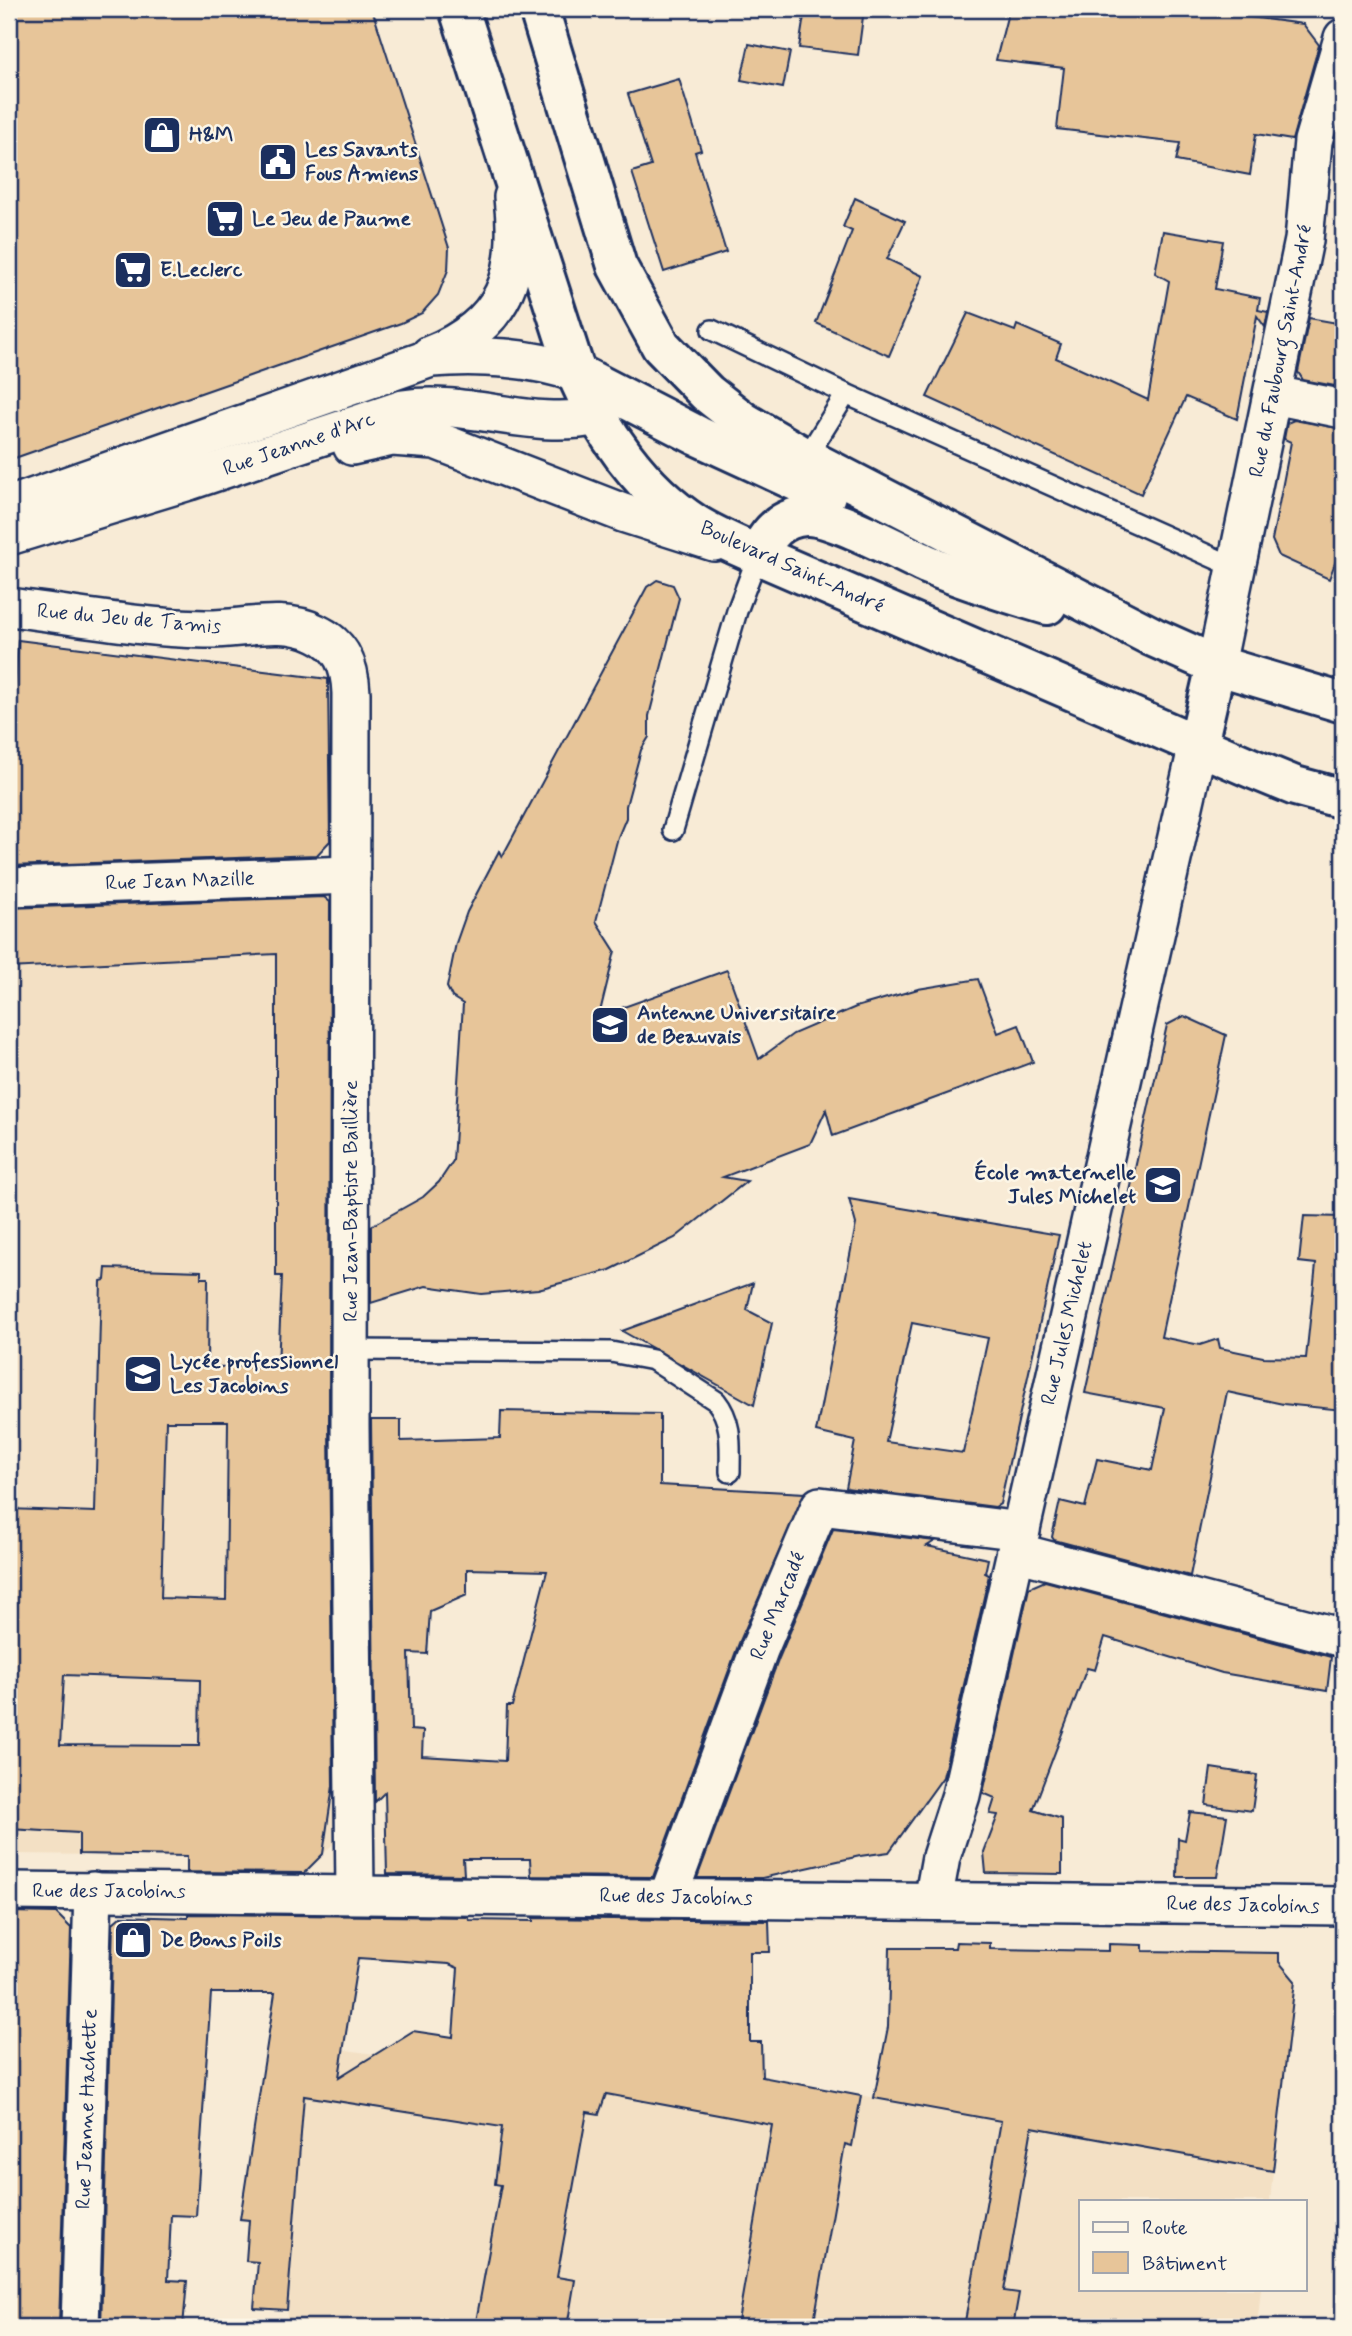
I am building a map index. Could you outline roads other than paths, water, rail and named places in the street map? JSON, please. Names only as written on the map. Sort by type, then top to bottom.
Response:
[{"type":"main road","name":"Boulevard Saint-André","points":[[458,9],[576,373],[612,407],[637,472],[677,511],[717,536],[758,555],[1294,786],[1343,799]]},
{"type":"main road","points":[[540,9],[617,266],[644,319],[670,359],[707,393],[744,422],[806,458],[973,547],[1153,637],[1216,665],[1343,703]]},
{"type":"main road","points":[[644,319],[645,361],[641,377],[612,407],[698,436],[837,500],[973,547]]},
{"type":"main road","points":[[758,555],[766,538],[776,526],[796,518],[817,517],[973,582],[1153,637]]},
{"type":"main road","points":[[1198,744],[1216,665]]},
{"type":"main road","points":[[1251,768],[1343,823]]},
{"type":"street","name":"Rue du Faubourg Saint-André","points":[[1216,665],[1239,569],[1304,240],[1310,160],[1332,113],[1343,38]]},
{"type":"street","points":[[405,365],[441,350],[472,332],[491,315],[508,289],[516,256],[516,237],[506,151]]},
{"type":"street","name":"Rue Jeanne d'Arc","points":[[9,506],[431,358],[471,357],[538,363],[576,373]]},
{"type":"street","points":[[1273,395],[1343,409]]},
{"type":"street","name":"Rue Jeanne d'Arc","points":[[9,537],[213,474],[387,413],[418,407],[562,422],[612,407]]},
{"type":"street","points":[[213,474],[301,459],[392,436],[413,436],[461,448],[623,513],[758,555]]},
{"type":"street","name":"Rue du Jeu de Tamis","points":[[9,607],[189,628],[292,625],[329,641],[340,651],[351,677]]},
{"type":"street","name":"Rue Jean-Baptiste Baillière","points":[[351,677],[351,1350],[355,1893]]},
{"type":"street","name":"Rue Jules Michelet","points":[[933,1901],[942,1857],[961,1794],[1198,744]]},
{"type":"street","name":"Rue Jean Mazille","points":[[9,887],[351,874]]},
{"type":"street","name":"Rue Marcadé","points":[[668,1898],[759,1650],[820,1506],[1018,1542],[1343,1638]]},
{"type":"street","name":"Rue des Jacobins","points":[[9,1891],[1343,1906]]},
{"type":"street","name":"Rue Jeanne Hachette","points":[[80,2327],[93,1891]]},
{"type":"lane","points":[[712,330],[846,394],[1239,569]]},
{"type":"lane","points":[[806,458],[846,394]]},
{"type":"lane","points":[[673,830],[737,611],[758,555]]},
{"type":"lane","points":[[351,1350],[611,1352],[653,1360],[716,1401],[723,1409],[730,1430],[730,1472]]},
{"type":"place","name":"H&M","points":[[162,135]]},
{"type":"place","name":"Les Savants Fous Amiens","points":[[278,162]]},
{"type":"place","name":"Le Jeu de Paume","points":[[225,219]]},
{"type":"place","name":"E.Leclerc","points":[[133,270]]},
{"type":"place","name":"Antenne Universitaire de Beauvais","points":[[610,1025]]},
{"type":"place","name":"École maternelle Jules Michelet","points":[[1163,1185]]},
{"type":"place","name":"Lycée professionnel Les Jacobins","points":[[143,1374]]},
{"type":"place","name":"De Bons Poils","points":[[133,1940]]}]
